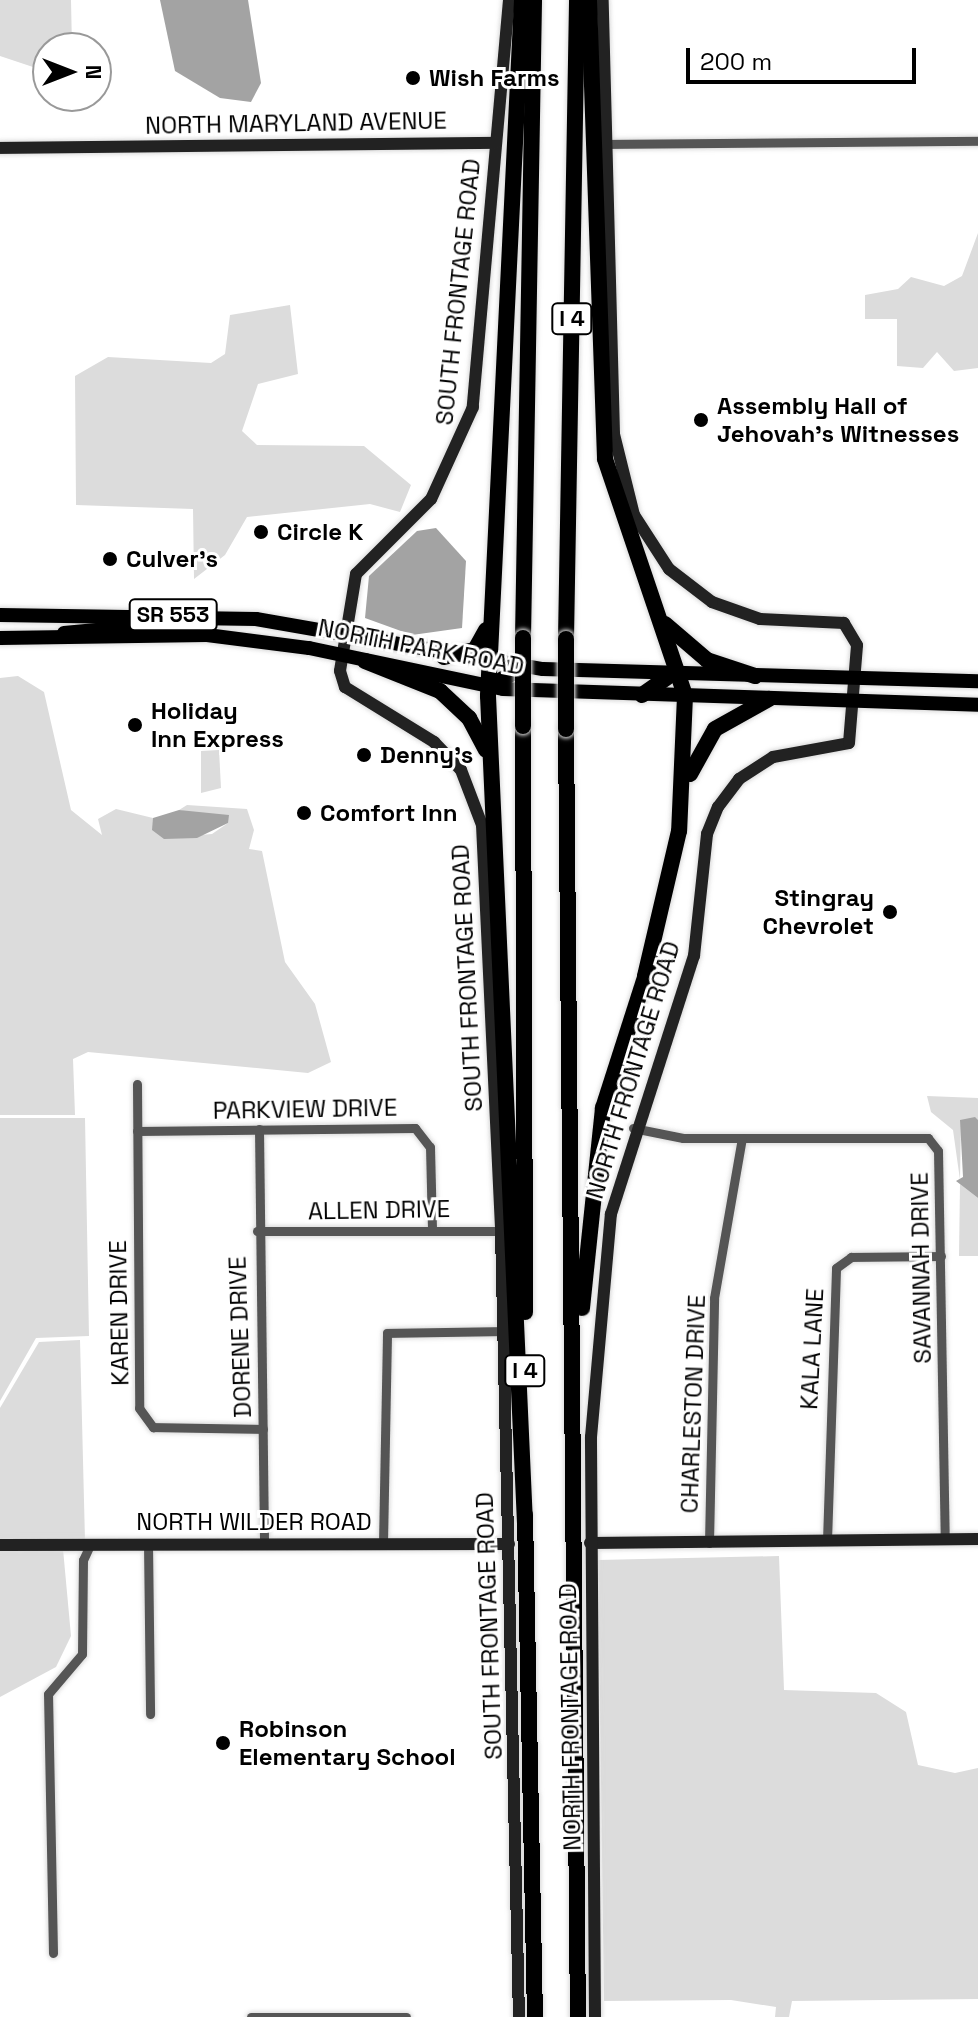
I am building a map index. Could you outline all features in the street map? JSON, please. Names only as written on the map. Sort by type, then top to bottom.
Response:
[{"type":"highway","points":[[522,0],[489,609],[489,664],[490,766],[525,1524]]},
{"type":"highway","name":"I 4","points":[[534,0],[523,726],[525,1524],[535,2017]]},
{"type":"highway","name":"I 4","points":[[577,0],[566,729],[578,2017]]},
{"type":"highway","points":[[589,0],[602,431],[613,490],[656,611],[672,674],[685,696],[679,831],[645,976]]},
{"type":"highway","points":[[444,657],[479,646],[489,609]]},
{"type":"highway","points":[[656,611],[693,652],[755,676]]},
{"type":"highway","points":[[365,661],[453,700],[477,730],[490,766]]},
{"type":"highway","points":[[490,687],[520,668]]},
{"type":"highway","points":[[642,695],[672,674]]},
{"type":"highway","points":[[573,1362],[603,1108],[672,892],[696,755],[730,716],[769,699]]},
{"type":"main road","name":"NORTH PARK ROAD","points":[[0,615],[157,615],[256,619],[344,634],[444,657],[520,668],[978,681]]},
{"type":"main road","points":[[56,637],[85,625],[148,625],[157,615]]},
{"type":"main road","name":"NORTH PARK ROAD","points":[[0,638],[207,635],[341,655],[490,687],[978,705]]},
{"type":"street","name":"SOUTH FRONTAGE ROAD","points":[[509,0],[465,437],[431,499],[356,574],[341,655],[345,687],[434,742],[461,770],[480,814],[501,1231],[519,2017]]},
{"type":"street","name":"NORTH FRONTAGE ROAD","points":[[595,2017],[590,1543],[599,1299],[633,1128],[694,956],[707,834],[718,807],[739,779],[773,757],[849,743],[856,701],[856,636],[844,623],[760,619],[712,602],[669,569],[634,515],[614,434],[603,0]]},
{"type":"street","points":[[605,144],[978,141]]},
{"type":"street","name":"NORTH MARYLAND AVENUE","points":[[0,148],[496,143]]},
{"type":"street","name":"KAREN DRIVE","points":[[137,1084],[139,1408],[153,1427],[263,1429]]},
{"type":"street","name":"PARKVIEW DRIVE","points":[[137,1131],[415,1128],[430,1147],[432,1228]]},
{"type":"street","points":[[633,1128],[742,1138]]},
{"type":"street","name":"DORENE DRIVE","points":[[259,1129],[257,1231],[264,1544]]},
{"type":"street","name":"SAVANNAH DRIVE","points":[[742,1138],[928,1138],[938,1151],[945,1540]]},
{"type":"street","name":"CHARLESTON DRIVE","points":[[709,1543],[714,1298],[742,1138]]},
{"type":"street","name":"ALLEN DRIVE","points":[[257,1231],[432,1228],[501,1231]]},
{"type":"street","name":"KALA LANE","points":[[827,1541],[836,1268],[851,1257],[941,1256]]},
{"type":"street","points":[[383,1543],[387,1333],[503,1331]]},
{"type":"street","points":[[590,1543],[978,1539]]},
{"type":"street","points":[[148,1543],[150,1714]]},
{"type":"street","name":"NORTH WILDER ROAD","points":[[0,1545],[509,1544]]},
{"type":"street","points":[[53,1953],[48,1694],[82,1654],[83,1560],[90,1545]]},
{"type":"street","points":[[251,2017],[406,2017]]},
{"type":"shaded area","points":[[0,0],[71,0],[72,32],[32,32],[32,67],[0,56]]},
{"type":"shaded area","points":[[160,0],[248,0],[261,83],[251,102],[220,98],[175,71]]},
{"type":"shaded area","points":[[978,233],[978,368],[954,371],[937,352],[923,368],[897,366],[897,319],[865,319],[865,295],[898,289],[911,277],[944,286],[962,276]]},
{"type":"shaded area","points":[[290,305],[298,374],[258,384],[242,431],[257,445],[364,446],[411,485],[400,512],[370,504],[247,517],[225,555],[194,579],[193,509],[76,505],[75,376],[108,357],[211,363],[225,354],[230,315]]},
{"type":"shaded area","points":[[436,528],[466,561],[462,628],[412,635],[365,618],[369,576],[417,531]]},
{"type":"shaded area","points":[[18,676],[44,692],[71,810],[102,835],[98,819],[116,809],[153,818],[164,838],[212,834],[228,823],[179,810],[187,805],[247,809],[254,830],[249,849],[262,851],[285,962],[315,1004],[331,1062],[308,1073],[88,1052],[73,1059],[75,1115],[0,1115],[0,678]]},
{"type":"shaded area","points":[[219,750],[221,788],[201,793],[201,751]]},
{"type":"shaded area","points":[[179,810],[229,815],[228,823],[197,838],[164,839],[152,830],[153,818]]},
{"type":"shaded area","points":[[927,1096],[978,1098],[978,1120],[961,1124],[960,1180],[953,1130],[931,1112]]},
{"type":"shaded area","points":[[975,1117],[978,1120],[978,1198],[956,1181],[963,1177],[960,1120]]},
{"type":"shaded area","points":[[0,1118],[85,1118],[89,1336],[36,1338],[0,1401]]},
{"type":"shaded area","points":[[960,1184],[978,1198],[978,1256],[959,1256]]},
{"type":"shaded area","points":[[80,1340],[85,1541],[0,1541],[0,1408],[39,1342]]},
{"type":"shaded area","points":[[0,1549],[63,1549],[71,1636],[56,1667],[0,1697]]},
{"type":"shaded area","points":[[779,1556],[784,1690],[876,1693],[906,1712],[918,1765],[955,1773],[978,1768],[978,1999],[792,2001],[789,2017],[775,2017],[776,2007],[731,2000],[604,2001],[598,1560]]},
{"type":"place","name":"Wish Farms","points":[[413,78]]},
{"type":"place","name":"Assembly Hall of Jehovah's Witnesses","points":[[701,420]]},
{"type":"place","name":"Circle K","points":[[261,532]]},
{"type":"place","name":"Culver's","points":[[110,559]]},
{"type":"place","name":"Holiday Inn Express","points":[[135,725]]},
{"type":"place","name":"Denny's","points":[[364,755]]},
{"type":"place","name":"Comfort Inn","points":[[304,813]]},
{"type":"place","name":"Stingray Chevrolet","points":[[890,912]]},
{"type":"place","name":"Robinson Elementary School","points":[[223,1743]]}]
